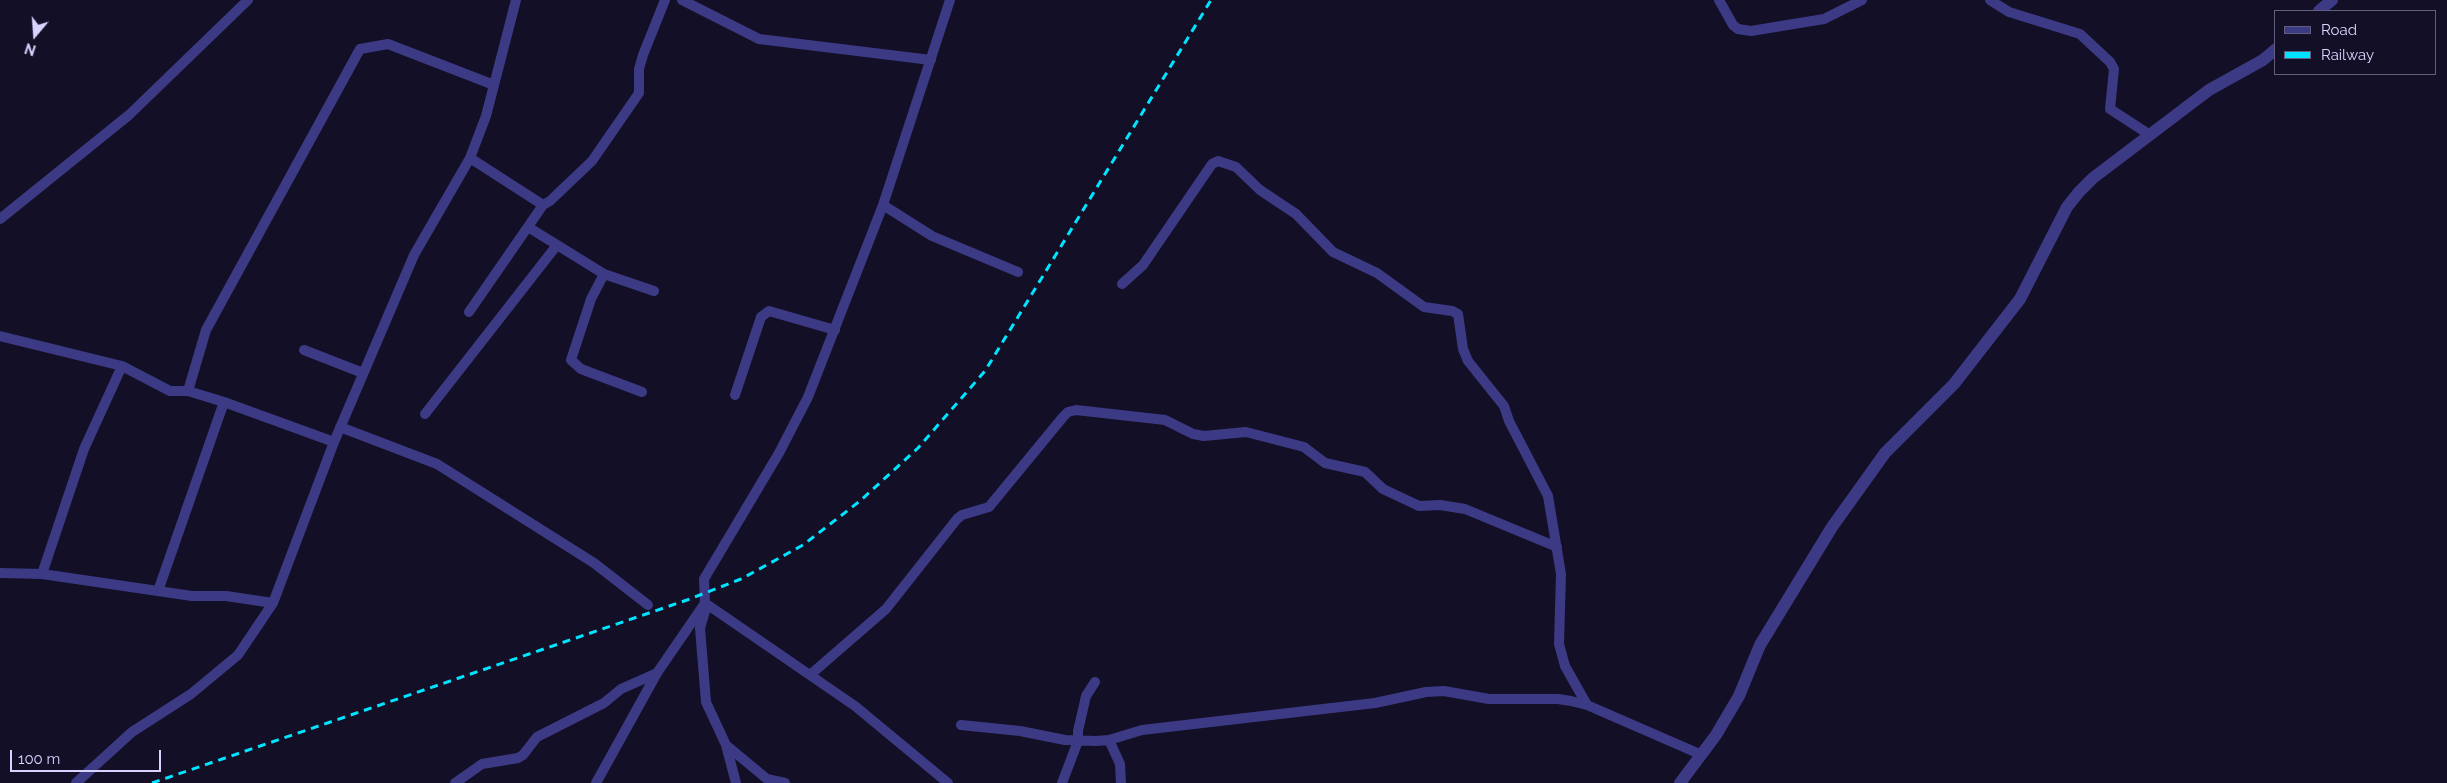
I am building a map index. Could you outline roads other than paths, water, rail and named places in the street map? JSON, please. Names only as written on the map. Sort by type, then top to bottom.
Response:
[{"type":"street","points":[[0,219],[129,115],[248,0]]},
{"type":"street","points":[[76,783],[132,732],[191,694],[238,655],[273,603],[340,426],[414,255],[470,158],[486,116],[516,0]]},
{"type":"street","points":[[469,312],[543,205],[547,204],[592,161],[639,93],[640,69],[643,55],[665,0]]},
{"type":"street","points":[[682,0],[759,39],[931,60]]},
{"type":"street","points":[[736,783],[726,745],[705,694],[704,658],[700,623],[706,604],[704,579],[787,437],[808,397],[836,330],[883,204],[950,0]]},
{"type":"street","points":[[1719,0],[1733,25],[1738,29],[1751,31],[1824,19],[1862,0]]},
{"type":"street","points":[[1990,0],[2009,12],[2080,34],[2110,62],[2114,69],[2110,109],[2150,135]]},
{"type":"street","points":[[2320,10],[2332,0]]},
{"type":"street","points":[[188,391],[206,330],[360,49],[388,44],[494,85]]},
{"type":"street","points":[[1680,783],[1702,756],[1739,696],[1760,645],[1832,527],[1885,453],[1954,384],[2020,299],[2067,207],[2079,192],[2093,178],[2210,90],[2263,60],[2274,51]]},
{"type":"street","points":[[470,158],[543,205]]},
{"type":"street","points":[[1122,284],[1143,265],[1212,164],[1218,161],[1236,167],[1260,190],[1296,214],[1333,252],[1377,273],[1424,307],[1452,311],[1458,314],[1463,349],[1468,361],[1504,406],[1509,421],[1548,496],[1561,574],[1559,644],[1565,666],[1587,705]]},
{"type":"street","points":[[883,204],[932,236],[1018,272]]},
{"type":"street","points":[[528,227],[604,274],[654,291]]},
{"type":"street","points":[[425,414],[557,245]]},
{"type":"street","points":[[604,274],[591,299],[571,360],[581,368],[642,392]]},
{"type":"street","points":[[735,395],[762,317],[769,311],[836,330]]},
{"type":"street","points":[[0,337],[122,366],[170,391],[188,391],[224,402],[334,442]]},
{"type":"street","points":[[304,350],[363,373]]},
{"type":"street","points":[[42,574],[84,449],[122,366]]},
{"type":"street","points":[[158,591],[224,402]]},
{"type":"street","points":[[810,675],[886,609],[957,519],[962,515],[989,507],[1063,417],[1068,412],[1076,410],[1165,420],[1193,434],[1204,436],[1246,432],[1304,447],[1325,463],[1365,472],[1383,489],[1419,506],[1440,505],[1465,509],[1557,547]]},
{"type":"street","points":[[340,426],[437,464],[594,563],[648,605]]},
{"type":"street","points":[[0,573],[42,574],[192,596],[226,596],[273,603]]},
{"type":"street","points":[[596,783],[657,673],[706,604]]},
{"type":"street","points":[[706,604],[855,706],[948,783]]},
{"type":"street","points":[[455,783],[482,764],[518,758],[524,755],[537,737],[604,703],[621,689],[657,673]]},
{"type":"street","points":[[1062,783],[1078,741],[1082,709],[1086,696],[1095,682]]},
{"type":"street","points":[[961,725],[1020,731],[1078,741],[1109,740],[1142,730],[1375,703],[1426,692],[1444,691],[1489,699],[1558,698],[1587,705],[1702,756]]},
{"type":"street","points":[[1109,740],[1120,764],[1121,783]]},
{"type":"street","points":[[726,745],[767,778],[785,783]]},
{"type":"railway","points":[[152,783],[687,600],[741,579],[803,545],[860,501],[918,448],[985,371],[1211,0]]}]
